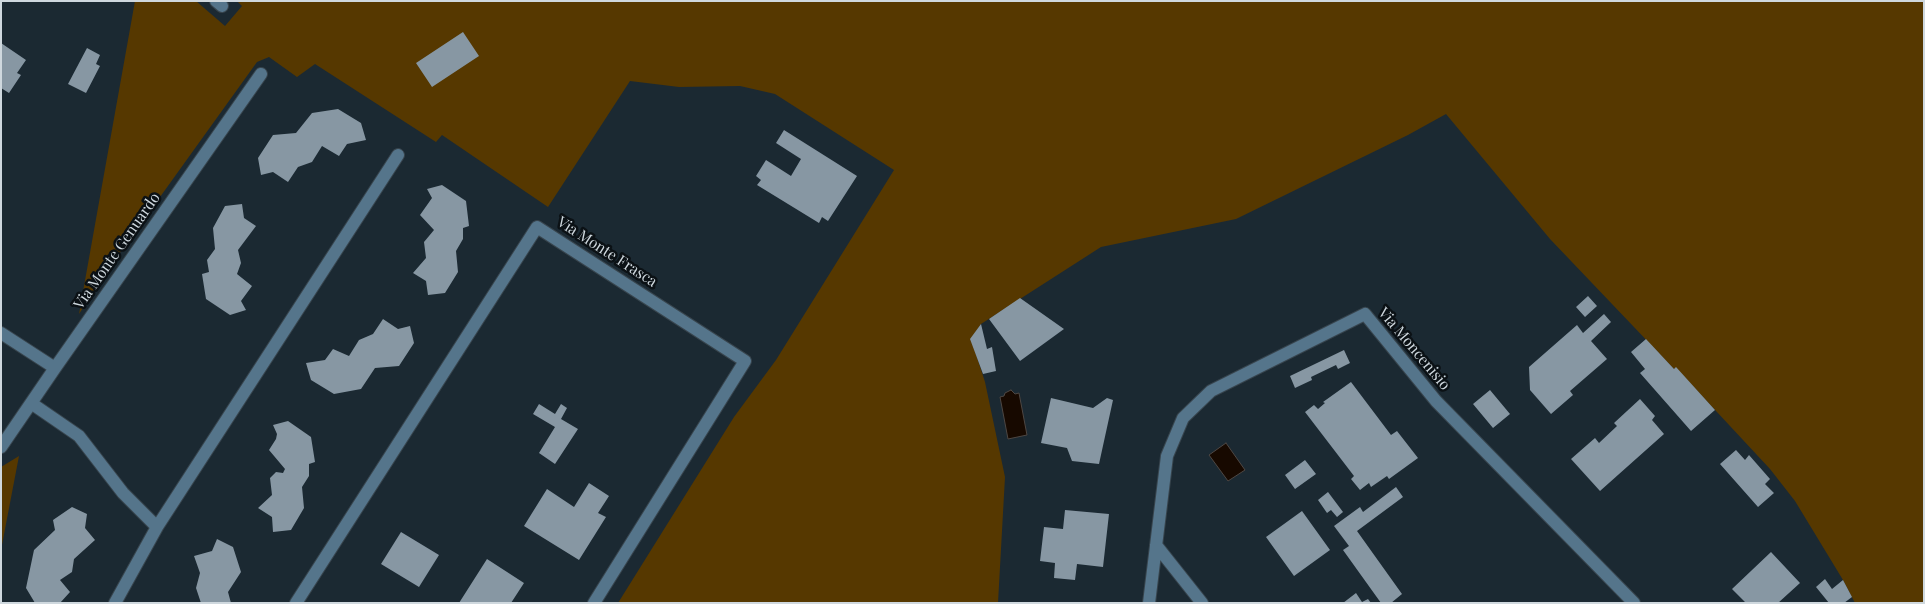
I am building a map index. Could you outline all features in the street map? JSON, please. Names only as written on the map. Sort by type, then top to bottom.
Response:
[{"type":"street","name":"Via Monte Genuardo","points":[[1,447],[261,74]]},
{"type":"street","points":[[115,603],[158,527],[398,155]]},
{"type":"street","name":"Via Monte Frasca","points":[[296,603],[537,226],[745,361],[594,603]]},
{"type":"street","name":"Via Moncenisio","points":[[1149,603],[1167,456],[1183,418],[1211,391],[1365,314],[1436,401],[1634,603]]},
{"type":"street","points":[[1,333],[55,368]]},
{"type":"street","points":[[31,403],[79,436],[123,493],[158,527]]},
{"type":"street","points":[[1156,545],[1202,603]]},
{"type":"shaded area","points":[[135,1],[196,1],[225,26],[242,6],[237,1],[1924,1],[1924,603],[1855,603],[1795,501],[1770,469],[1676,368],[1674,369],[1550,239],[1446,114],[1408,135],[1236,219],[1101,247],[981,324],[971,339],[985,382],[1005,477],[998,603],[618,603],[734,417],[776,360],[894,170],[775,94],[740,86],[679,87],[630,81],[548,207],[442,135],[436,142],[315,64],[297,77],[269,57],[257,62],[109,268],[79,314]]},
{"type":"shaded area","points":[[1011,390],[1015,394],[1019,393],[1027,435],[1008,439],[1000,397]]},
{"type":"shaded area","points":[[1226,443],[1245,470],[1228,481],[1209,455]]},
{"type":"shaded area","points":[[19,456],[1,550],[1,467]]},
{"type":"building","points":[[463,32],[479,56],[432,87],[416,63]]},
{"type":"building","points":[[1,43],[26,60],[17,73],[21,75],[9,93],[1,88]]},
{"type":"building","points":[[87,48],[100,55],[96,64],[100,66],[86,93],[68,84]]},
{"type":"building","points":[[338,109],[361,123],[366,140],[347,144],[339,156],[322,146],[312,162],[298,167],[288,182],[273,172],[261,175],[258,158],[273,135],[296,133],[312,113]]},
{"type":"building","points":[[784,130],[857,176],[828,221],[822,217],[819,223],[757,185],[761,180],[756,176],[766,160],[791,176],[801,159],[776,143]]},
{"type":"building","points":[[442,185],[466,201],[469,226],[463,228],[463,239],[456,251],[458,272],[445,293],[428,295],[426,281],[413,273],[426,258],[424,242],[434,230],[420,215],[432,198],[427,189]]},
{"type":"building","points":[[242,204],[244,218],[256,226],[238,250],[241,263],[237,274],[252,286],[241,301],[246,310],[230,315],[206,299],[202,274],[209,272],[207,260],[215,249],[213,228],[225,206]]},
{"type":"building","points":[[1588,296],[1597,306],[1585,317],[1576,307]]},
{"type":"building","points":[[1020,298],[1064,329],[1020,361],[989,319]]},
{"type":"building","points":[[1604,314],[1611,322],[1591,341],[1607,359],[1570,391],[1573,395],[1551,414],[1530,390],[1529,367],[1577,325],[1583,333]]},
{"type":"building","points":[[383,319],[398,329],[410,326],[414,343],[399,366],[375,368],[361,389],[334,394],[311,380],[306,363],[325,360],[333,349],[349,356],[359,340],[373,334]]},
{"type":"building","points":[[981,324],[987,349],[992,347],[996,371],[983,374],[970,339]]},
{"type":"building","points":[[1646,339],[1674,369],[1676,367],[1715,410],[1691,431],[1640,373],[1645,369],[1631,352]]},
{"type":"building","points":[[1344,350],[1350,363],[1338,369],[1336,365],[1311,377],[1312,380],[1295,388],[1290,376]]},
{"type":"building","points":[[1351,382],[1391,435],[1397,431],[1418,458],[1389,479],[1387,476],[1371,487],[1369,483],[1360,490],[1351,479],[1354,476],[1305,412],[1314,405],[1318,409],[1325,403],[1323,402]]},
{"type":"building","points":[[1490,390],[1510,414],[1493,428],[1473,404]]},
{"type":"building","points":[[1051,398],[1093,408],[1107,398],[1113,400],[1099,464],[1072,461],[1067,448],[1041,443]]},
{"type":"building","points":[[1640,399],[1655,416],[1652,420],[1664,434],[1600,491],[1571,459],[1595,438],[1599,443],[1617,426],[1614,423]]},
{"type":"building","points":[[539,404],[555,414],[561,404],[567,408],[561,419],[578,429],[555,464],[539,453],[555,427],[533,414]]},
{"type":"building","points":[[288,421],[311,437],[315,462],[309,464],[309,476],[302,487],[304,508],[291,530],[273,532],[272,517],[258,508],[272,495],[270,478],[276,472],[283,473],[285,469],[269,450],[277,434],[273,425]]},
{"type":"building","points":[[1736,450],[1745,460],[1749,455],[1770,479],[1765,484],[1774,493],[1758,507],[1720,464]]},
{"type":"building","points":[[1305,460],[1316,474],[1295,489],[1285,475]]},
{"type":"building","points":[[589,483],[609,496],[598,513],[606,517],[579,560],[524,526],[547,489],[574,507]]},
{"type":"building","points":[[1396,487],[1403,497],[1357,531],[1402,594],[1391,603],[1381,603],[1343,550],[1349,546],[1334,526],[1360,507],[1363,512]]},
{"type":"building","points":[[1328,492],[1343,512],[1337,517],[1331,510],[1327,513],[1318,500]]},
{"type":"building","points":[[72,507],[87,514],[85,528],[95,540],[74,559],[72,572],[60,580],[70,592],[60,603],[35,603],[26,588],[34,550],[55,530],[53,520]]},
{"type":"building","points":[[1065,510],[1109,514],[1103,567],[1077,564],[1075,580],[1054,578],[1055,563],[1040,561],[1044,527],[1063,529]]},
{"type":"building","points":[[1302,511],[1330,550],[1294,576],[1266,537]]},
{"type":"building","points":[[401,532],[439,555],[419,587],[381,564]]},
{"type":"building","points":[[217,539],[233,547],[241,572],[228,592],[231,603],[201,603],[196,588],[200,573],[194,556],[212,551]]},
{"type":"building","points":[[1771,552],[1800,583],[1778,603],[1746,603],[1732,589]]},
{"type":"building","points":[[487,559],[524,583],[511,603],[459,603]]},
{"type":"building","points":[[1825,579],[1832,589],[1843,580],[1852,597],[1844,603],[1829,603],[1816,587]]},
{"type":"building","points":[[1356,593],[1362,602],[1368,599],[1371,603],[1343,603]]}]
